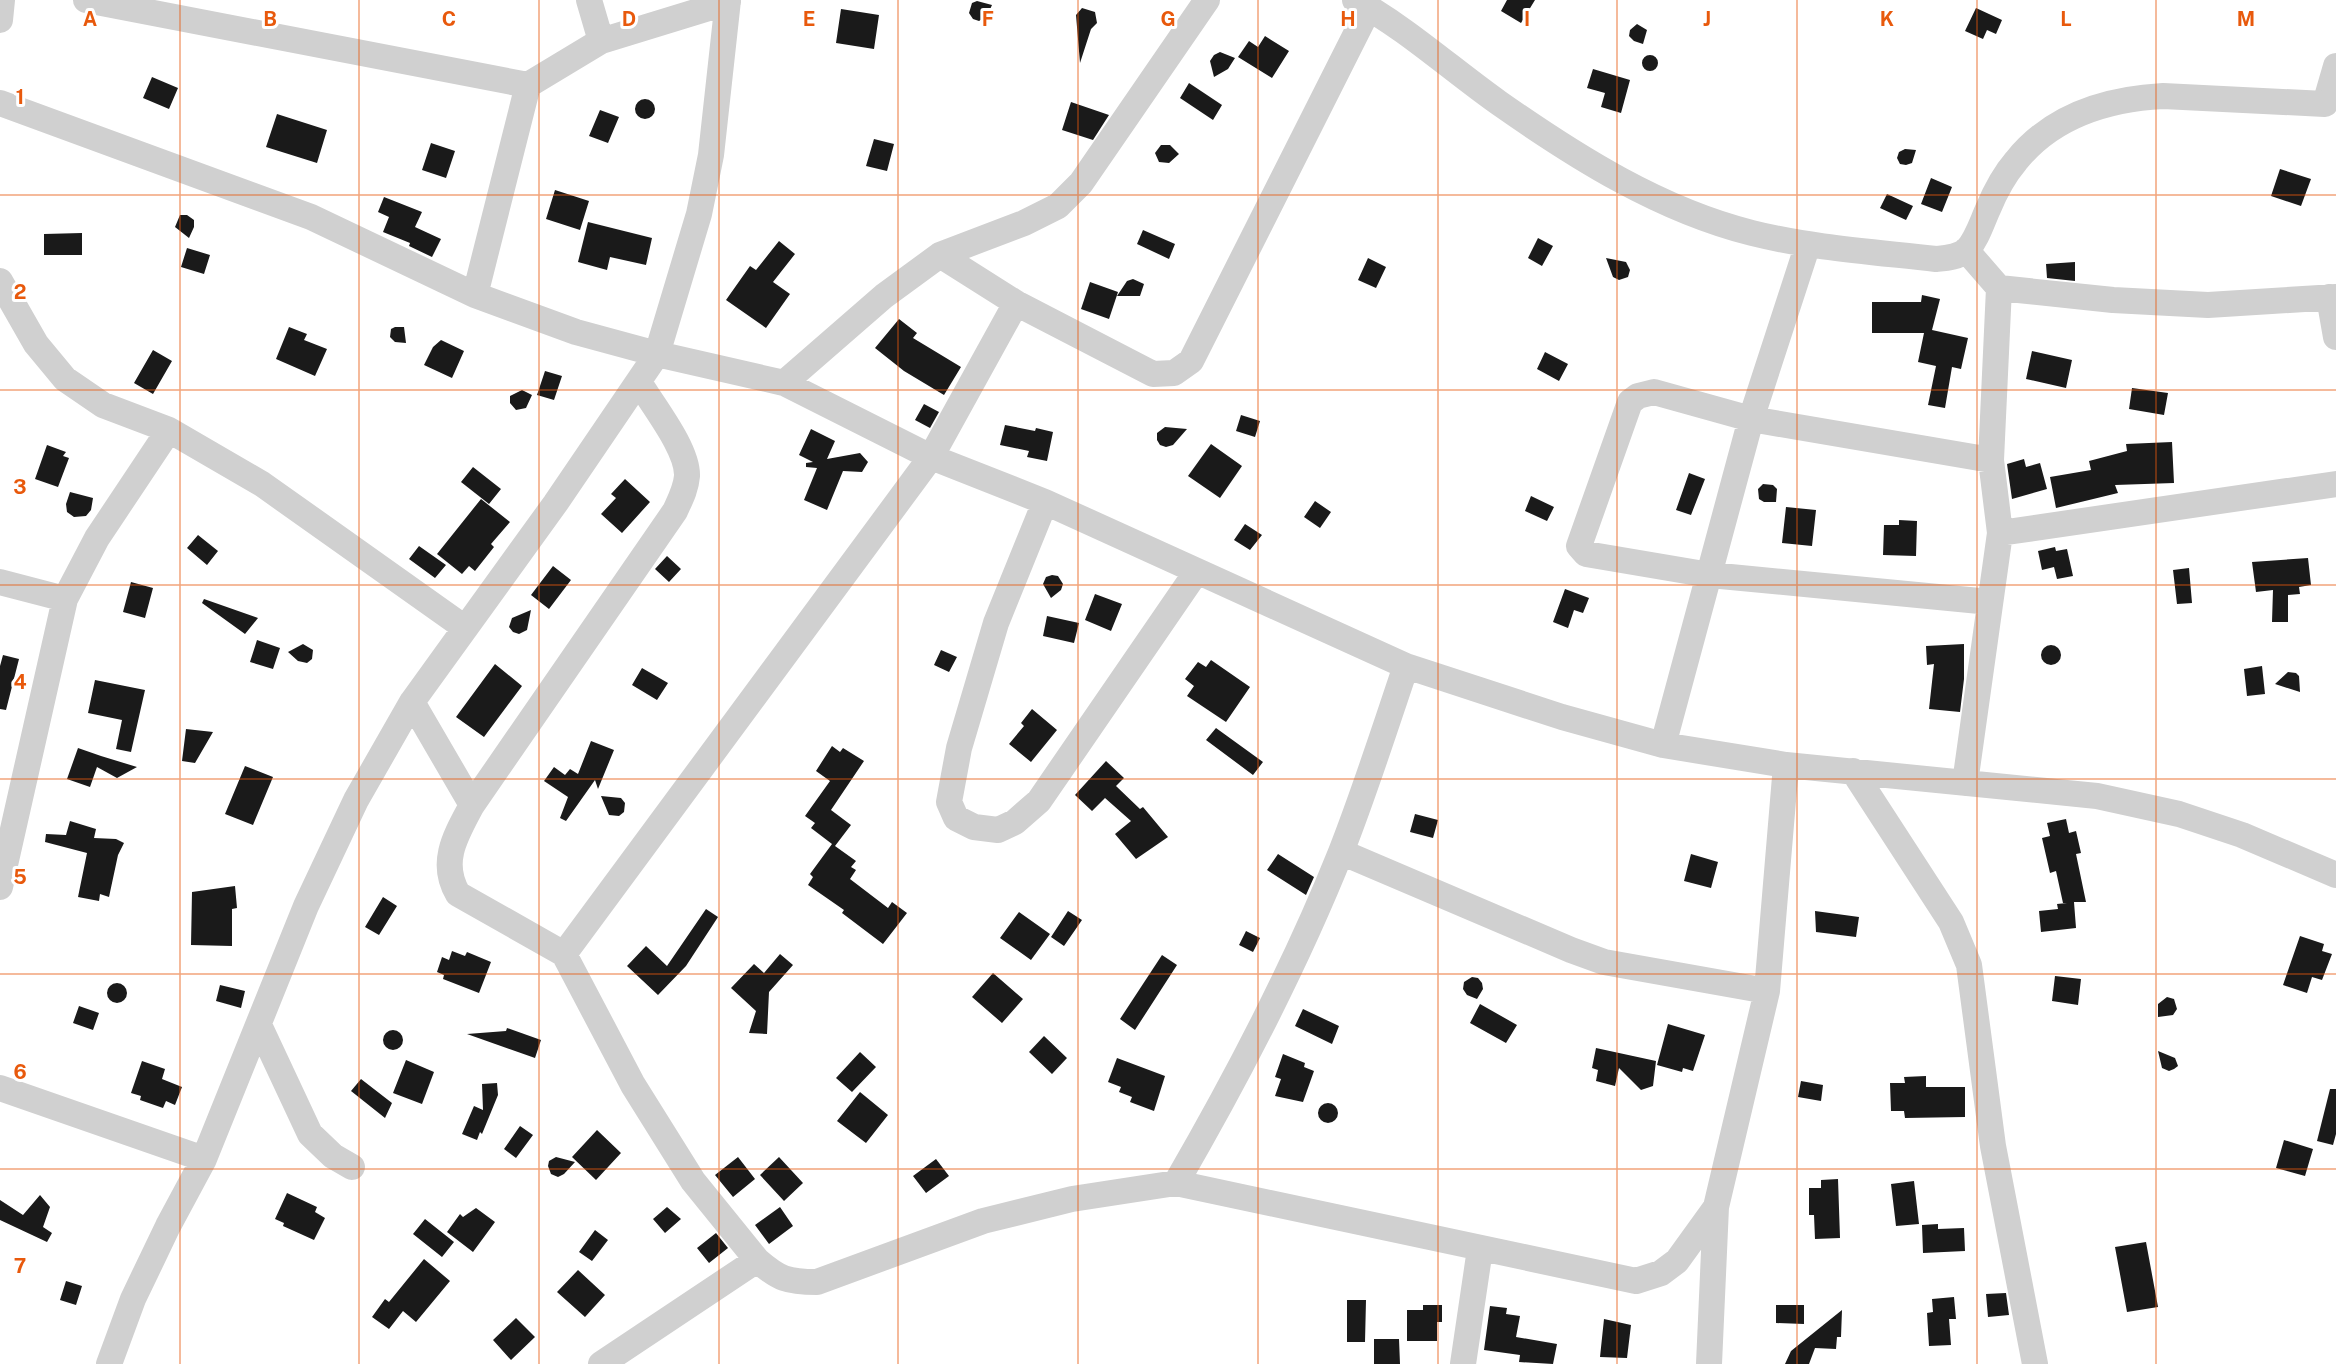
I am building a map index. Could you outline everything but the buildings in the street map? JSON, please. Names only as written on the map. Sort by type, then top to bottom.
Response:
[{"type":"street","points":[[0,20],[2,0]]},
{"type":"street","points":[[86,0],[528,86],[601,41],[728,1],[711,155],[699,214],[657,354],[555,504],[412,702],[356,800],[316,885],[204,1159],[168,1226],[134,1299],[109,1364]]},
{"type":"street","points":[[589,0],[601,41]]},
{"type":"street","points":[[784,383],[884,296],[940,255],[1024,223],[1058,206],[1081,183],[1207,0]]},
{"type":"street","points":[[940,255],[1017,303],[1153,374],[1174,373],[1191,361],[1362,4],[1500,103],[1611,174],[1693,215],[1751,233],[1809,244],[1936,259],[1953,257],[1966,250],[1978,232],[1996,191],[2016,160],[2045,133],[2074,114],[2137,98],[2163,96],[2331,105],[2336,66]]},
{"type":"street","points":[[475,295],[528,86]]},
{"type":"street","points":[[0,103],[311,217],[475,295],[576,332],[657,354],[784,383],[931,457],[1045,502],[1406,666],[1562,717],[1663,745],[1786,765],[2097,796],[2180,814],[2242,835],[2336,875]]},
{"type":"street","points":[[1663,745],[1751,419],[1809,244]]},
{"type":"street","points":[[1966,250],[1999,288],[2113,300],[2208,305],[2332,297],[2336,337]]},
{"type":"street","points":[[0,281],[36,344],[65,379],[104,405],[169,430],[262,484],[465,628]]},
{"type":"street","points":[[1965,783],[2000,533],[1991,460],[1999,288]]},
{"type":"street","points":[[564,954],[931,457],[1017,303]]},
{"type":"street","points":[[639,382],[684,456],[687,475],[684,492],[675,511],[472,805],[453,842],[448,862],[450,880],[458,894],[564,954],[633,1084],[693,1181],[757,1260],[777,1277],[795,1282],[817,1282],[983,1221],[1072,1199],[1176,1183],[1636,1281],[1661,1273],[1677,1261],[1716,1207]]},
{"type":"street","points":[[1990,602],[1710,575],[1586,554],[1579,546],[1630,402],[1638,396],[1654,392],[1751,419],[1991,460]]},
{"type":"street","points":[[0,888],[65,599],[97,538],[169,430]]},
{"type":"street","points":[[2000,533],[2336,484]]},
{"type":"street","points":[[1045,502],[996,623],[959,748],[949,802],[956,818],[974,827],[998,830],[1015,822],[1039,801],[1197,571]]},
{"type":"street","points":[[0,582],[65,599]]},
{"type":"street","points":[[1176,1183],[1233,1084],[1274,1003],[1341,852],[1406,666]]},
{"type":"street","points":[[412,702],[472,805]]},
{"type":"street","points":[[1709,1364],[1716,1207],[1767,991],[1786,765]]},
{"type":"street","points":[[1853,771],[1951,922],[1969,965],[1993,1146],[2036,1364]]},
{"type":"street","points":[[1341,852],[1604,962],[1767,991]]},
{"type":"street","points":[[259,1026],[310,1134],[333,1156],[352,1167]]},
{"type":"street","points":[[0,1089],[204,1159]]},
{"type":"street","points":[[1463,1364],[1480,1249]]},
{"type":"street","points":[[601,1364],[757,1260]]}]
